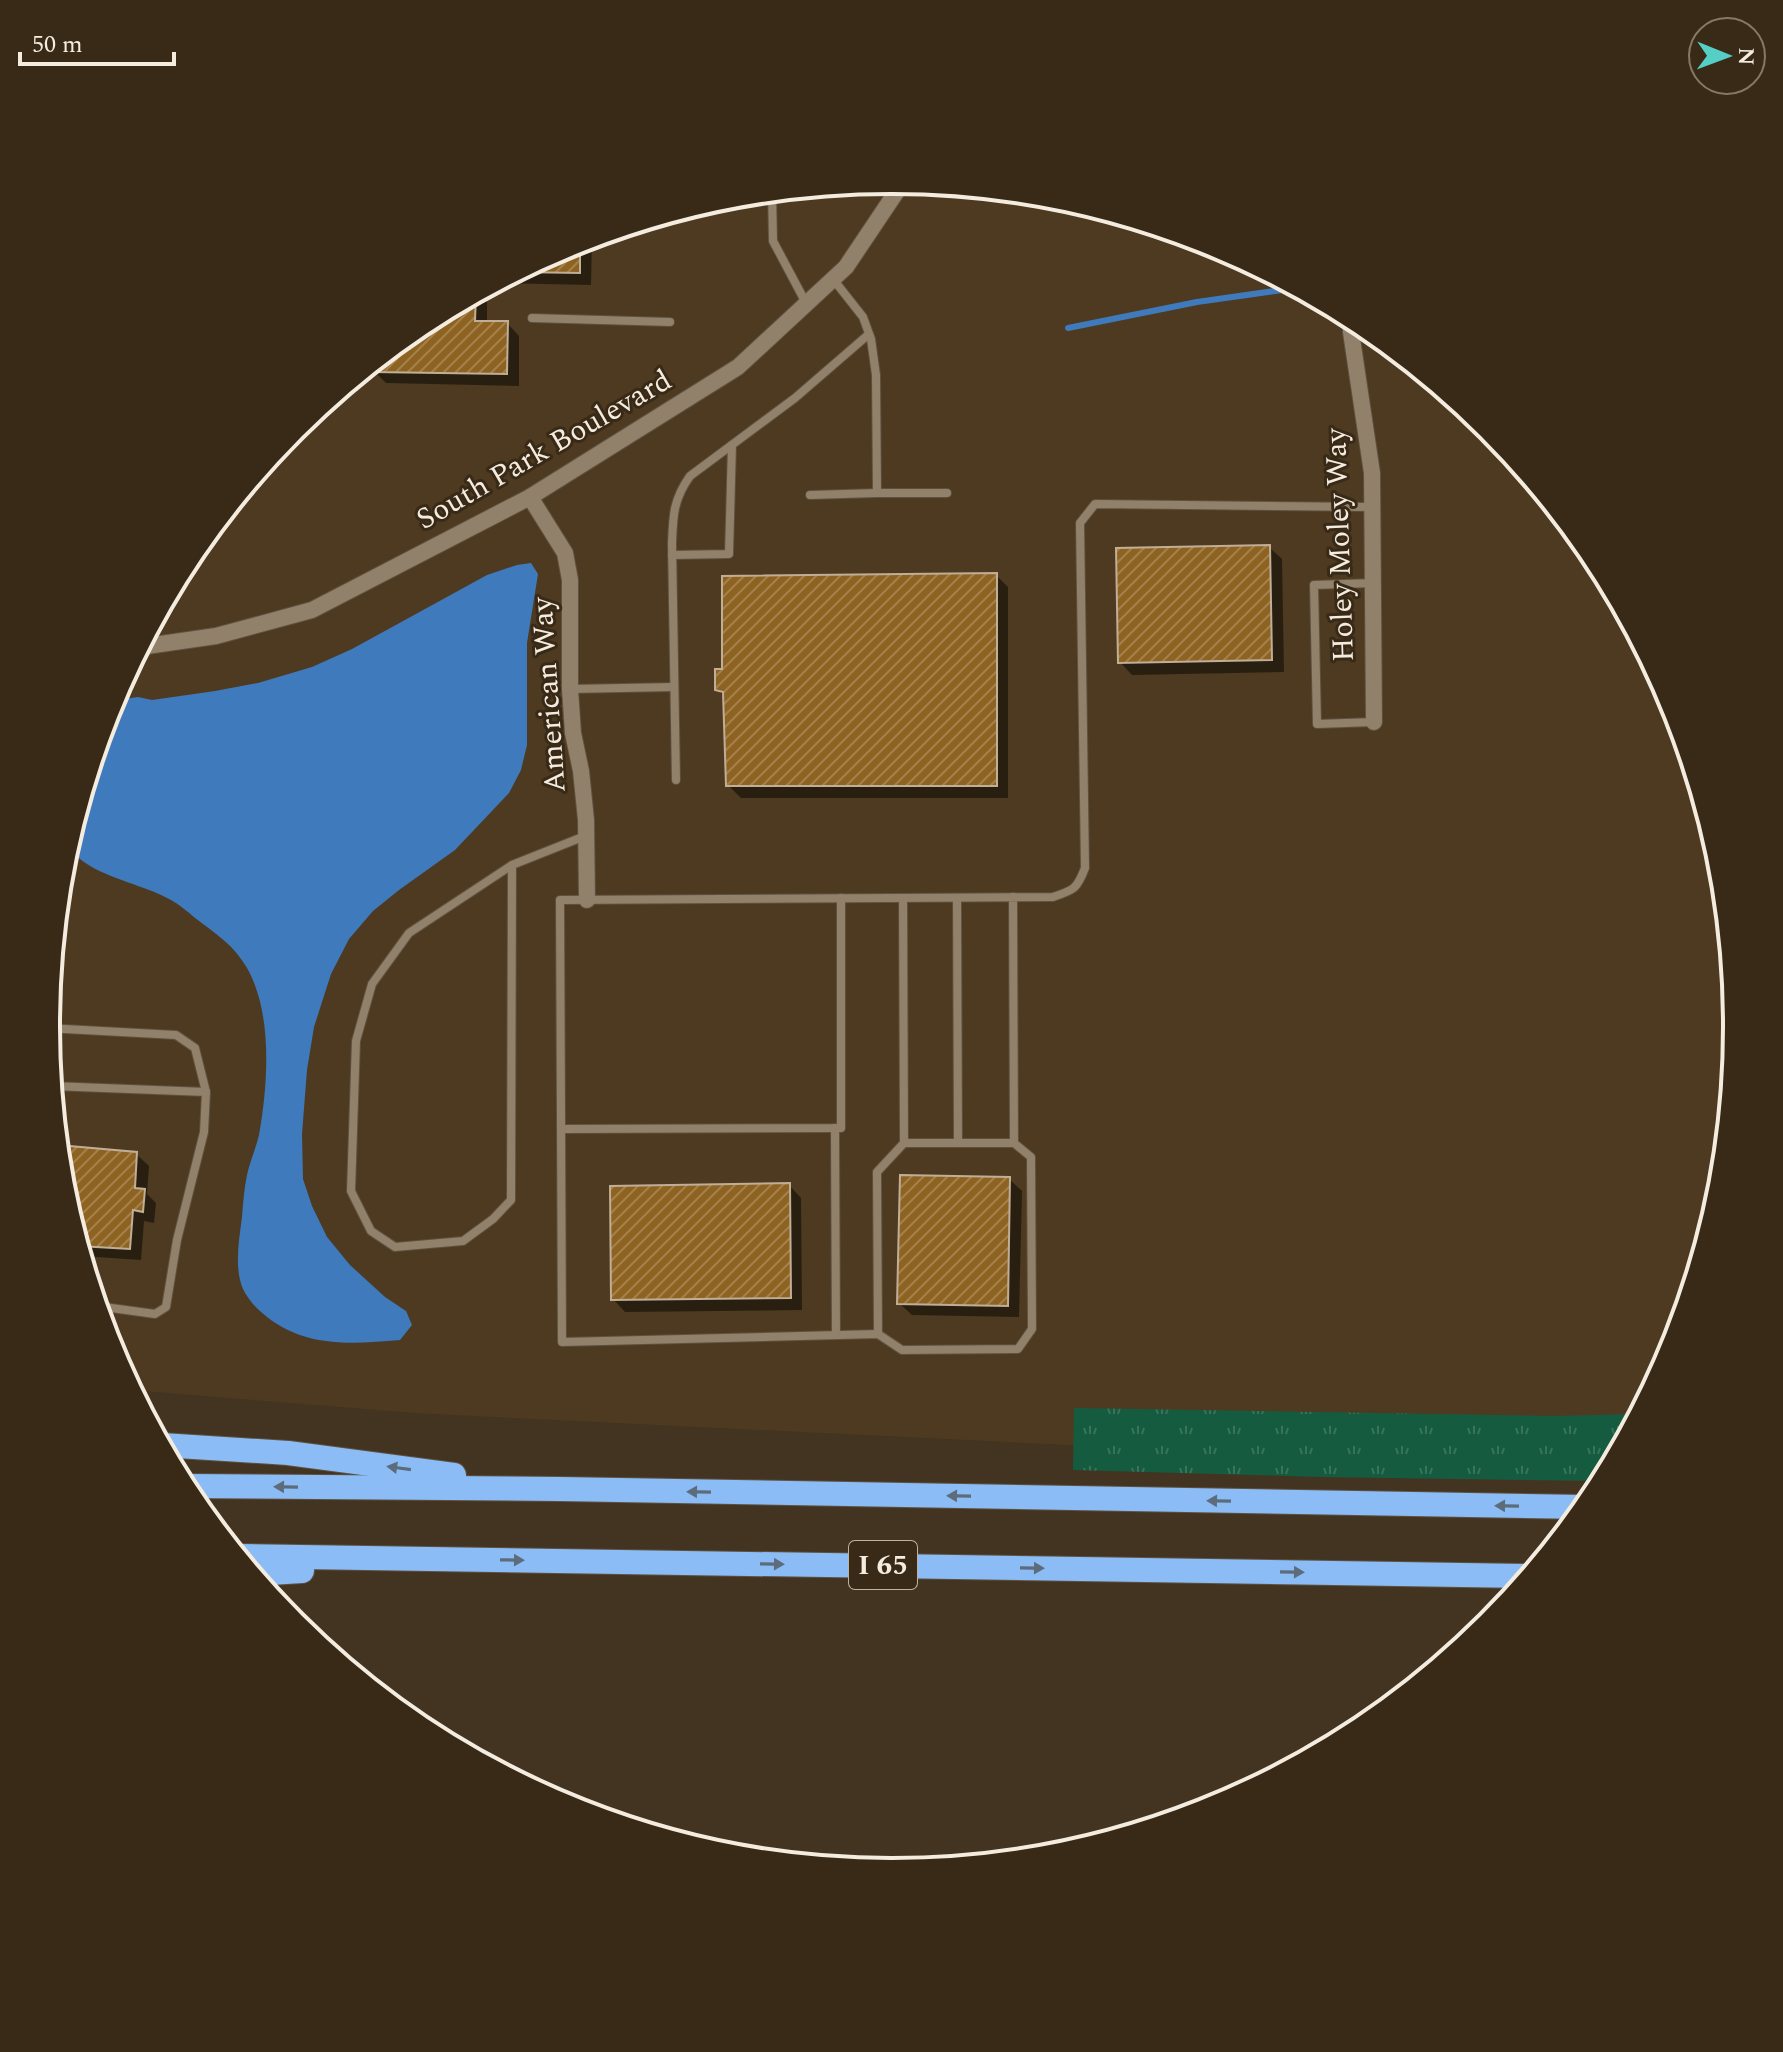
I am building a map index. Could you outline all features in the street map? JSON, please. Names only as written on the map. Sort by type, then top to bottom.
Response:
[{"type":"highway","points":[[173,1446],[288,1453],[560,1489]]},
{"type":"highway","points":[[199,1486],[560,1489],[1569,1507]]},
{"type":"highway","name":"I 65","points":[[252,1556],[1515,1576]]},
{"type":"highway","points":[[265,1573],[464,1559]]},
{"type":"street","name":"South Park Boulevard","points":[[153,645],[216,636],[312,610],[530,497],[738,367],[846,267],[895,194]]},
{"type":"street","name":"Holey Moley Way","points":[[1351,334],[1372,473],[1374,722]]},
{"type":"street","name":"American Way","points":[[530,497],[565,553],[570,580],[570,689],[573,733],[581,771],[587,900]]},
{"type":"lane","points":[[772,204],[773,241],[806,304]]},
{"type":"lane","points":[[833,279],[863,317],[869,334],[876,375],[877,493]]},
{"type":"lane","points":[[532,318],[670,322]]},
{"type":"lane","points":[[676,780],[672,555],[674,508],[680,491],[690,476],[795,398],[869,334]]},
{"type":"lane","points":[[672,555],[729,554],[732,445]]},
{"type":"lane","points":[[810,495],[947,493]]},
{"type":"lane","points":[[904,1143],[1014,1143],[1031,1157],[1032,1329],[1018,1349],[902,1350],[878,1334],[562,1342],[560,900],[1053,897],[1072,891],[1085,868],[1080,523],[1095,504],[1372,507]]},
{"type":"lane","points":[[1373,583],[1314,585],[1317,724],[1374,722]]},
{"type":"lane","points":[[570,689],[674,687]]},
{"type":"lane","points":[[512,865],[511,1200],[493,1219],[463,1241],[395,1247],[371,1231],[351,1191],[356,1041],[372,984],[409,933],[512,865],[586,836]]},
{"type":"lane","points":[[1013,897],[1014,1143]]},
{"type":"lane","points":[[561,1129],[841,1128],[841,898]]},
{"type":"lane","points":[[878,1334],[877,1172],[904,1143],[903,898]]},
{"type":"lane","points":[[957,898],[958,1143]]},
{"type":"lane","points":[[60,1029],[176,1035],[195,1048],[206,1092],[204,1132],[177,1240],[166,1307],[155,1314],[109,1308]]},
{"type":"lane","points":[[63,1086],[206,1092]]},
{"type":"lane","points":[[835,1128],[836,1335]]},
{"type":"shaded area","points":[[837,196],[946,196],[1054,210],[1107,223],[1210,258],[1259,280],[1307,306],[1398,366],[1440,401],[1517,478],[1583,564],[1612,610],[1660,708],[1695,811],[1716,917],[1721,972],[1723,1026],[1716,1135],[1695,1241],[1660,1344],[1602,1458],[1292,1456],[413,1413],[145,1391],[123,1344],[88,1241],[67,1135],[62,1080],[60,1026],[67,917],[88,811],[123,708],[171,610],[200,564],[266,478],[343,401],[385,366],[476,306],[524,280],[624,239],[729,210],[783,202]]},
{"type":"green space","points":[[1074,1408],[1552,1416],[1626,1414],[1588,1481],[1073,1470]]},
{"type":"water","points":[[531,563],[538,574],[527,643],[527,745],[521,770],[509,793],[455,850],[373,911],[349,939],[331,974],[314,1027],[307,1070],[302,1134],[303,1179],[312,1206],[327,1237],[350,1265],[385,1297],[406,1311],[412,1325],[400,1340],[347,1343],[314,1339],[282,1327],[267,1317],[245,1293],[240,1281],[239,1244],[245,1186],[259,1135],[265,1094],[265,1028],[255,986],[236,952],[178,904],[98,870],[78,857],[88,811],[127,699],[152,700],[215,691],[258,683],[312,667],[352,649],[487,575]]},
{"type":"building","points":[[580,255],[580,273],[541,272]]},
{"type":"building","points":[[476,306],[475,321],[508,321],[507,374],[378,372]]},
{"type":"building","points":[[1270,545],[1272,660],[1118,663],[1116,548]]},
{"type":"building","points":[[997,573],[997,786],[726,786],[723,692],[715,690],[715,669],[722,669],[722,576]]},
{"type":"building","points":[[69,1146],[137,1152],[135,1188],[145,1189],[143,1212],[133,1210],[130,1249],[90,1247]]},
{"type":"building","points":[[900,1175],[1010,1177],[1008,1306],[897,1304]]},
{"type":"building","points":[[790,1183],[791,1298],[611,1300],[610,1186]]},
{"type":"waterway","points":[[1068,328],[1197,302],[1278,290]]}]
